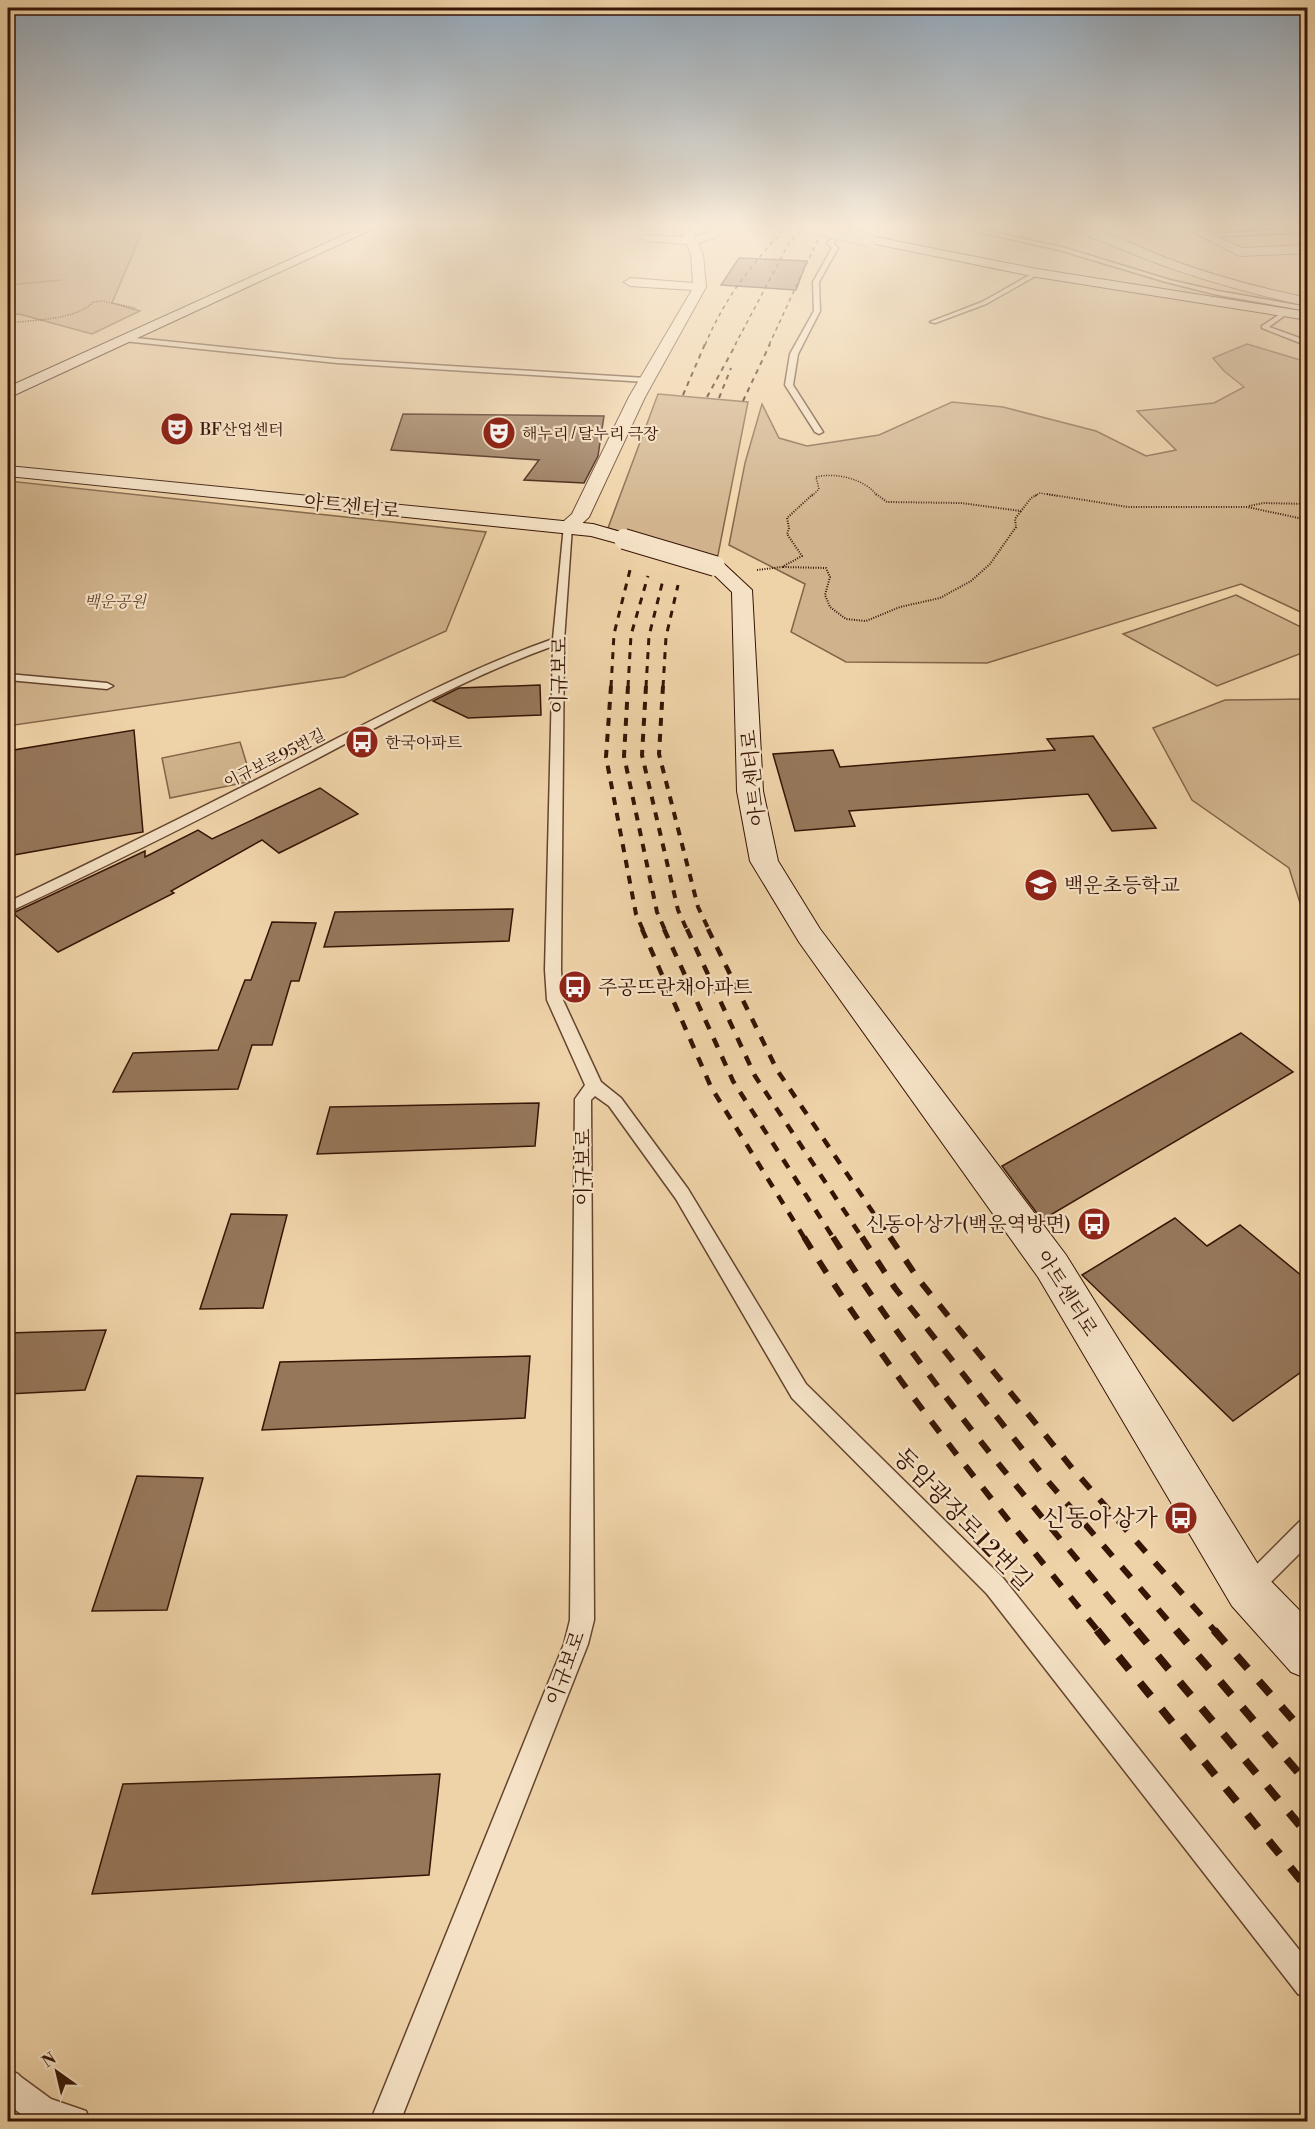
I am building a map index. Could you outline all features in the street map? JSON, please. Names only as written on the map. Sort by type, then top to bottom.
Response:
[{"type":"street","points":[[8,393],[157,325]]},
{"type":"street","points":[[567,527],[580,517],[646,380],[678,325]]},
{"type":"street","name":"아트센터로","points":[[8,471],[593,530],[732,567],[742,590],[750,791],[764,861],[809,935],[1052,1266],[1248,1590],[1308,1655]]},
{"type":"lane","points":[[809,325],[794,354],[789,385],[819,432]]},
{"type":"lane","points":[[1266,325],[1264,327],[1308,344]]},
{"type":"lane","points":[[126,339],[337,361],[646,380]]},
{"type":"lane","name":"이규보로","points":[[385,2121],[572,1655],[582,1620],[583,1099],[594,1086],[555,1000],[553,959],[560,651],[558,641],[567,527]]},
{"type":"lane","name":"이규보로95번길","points":[[8,907],[241,793],[459,681],[514,656],[558,641]]},
{"type":"lane","points":[[10,680],[107,686]]},
{"type":"lane","name":"동암광장로12번길","points":[[594,1086],[615,1102],[682,1194],[799,1391],[995,1586],[1308,1984]]},
{"type":"lane","points":[[1248,1590],[1308,1528]]},
{"type":"lane","points":[[8,2084],[43,2112],[75,2121]]},
{"type":"path","points":[[782,567],[802,556],[787,534],[789,528],[787,519],[819,489],[816,477],[822,475],[846,476],[855,483],[873,489],[876,495],[887,502],[962,503],[1021,511]]},
{"type":"path","points":[[732,567],[757,570],[782,567],[826,568],[830,578],[824,592],[826,602],[834,612],[850,621],[865,621],[885,615],[898,607],[939,599],[980,575],[1016,527],[1015,519],[1031,498],[1040,493],[1128,507],[1247,507],[1308,520]]},
{"type":"path","points":[[1247,507],[1264,503],[1308,504]]},
{"type":"green space","points":[[60,325],[110,325],[92,334]]},
{"type":"green space","points":[[1247,344],[1307,362],[1307,615],[1241,584],[987,663],[846,662],[791,632],[805,584],[729,545],[745,463],[762,404],[779,438],[807,446],[879,435],[952,402],[1003,407],[1096,431],[1146,456],[1176,450],[1137,411],[1214,403],[1244,387],[1224,371],[1213,358]]},
{"type":"green space","points":[[658,394],[748,402],[717,560],[608,528]]},
{"type":"green space","name":"백운공원","points":[[8,481],[486,532],[446,631],[344,677],[8,726]]},
{"type":"green space","points":[[1236,595],[1307,630],[1307,651],[1217,686],[1123,634]]},
{"type":"green space","points":[[1308,699],[1307,925],[1289,868],[1192,800],[1153,728],[1225,700]]},
{"type":"green space","points":[[240,742],[252,781],[170,798],[162,758]]},
{"type":"building","name":"해누리 / 달누리 극장","points":[[403,414],[604,416],[598,456],[584,483],[524,480],[539,460],[391,450]]},
{"type":"building","points":[[540,685],[541,715],[468,718],[433,701],[459,688]]},
{"type":"building","points":[[134,730],[143,832],[8,856],[8,751]]},
{"type":"building","points":[[1093,736],[1156,828],[1112,831],[1088,794],[849,811],[855,826],[795,831],[773,754],[833,750],[840,767],[1055,750],[1047,739]]},
{"type":"building","points":[[320,788],[358,814],[279,853],[262,840],[171,891],[174,893],[58,952],[13,913],[145,851],[145,857],[198,830],[212,839]]},
{"type":"building","points":[[513,909],[509,941],[324,947],[335,912]]},
{"type":"building","points":[[272,922],[316,923],[299,981],[291,981],[272,1045],[252,1045],[238,1089],[113,1092],[133,1053],[218,1050],[245,980],[251,980]]},
{"type":"building","points":[[1241,1033],[1293,1072],[1042,1220],[1002,1166]]},
{"type":"building","points":[[539,1103],[535,1146],[317,1154],[330,1107]]},
{"type":"building","points":[[231,1214],[287,1215],[263,1308],[200,1309]]},
{"type":"building","points":[[1175,1218],[1207,1246],[1240,1225],[1308,1281],[1308,1367],[1233,1421],[1082,1275]]},
{"type":"building","points":[[106,1330],[85,1390],[8,1394],[8,1333]]},
{"type":"building","points":[[530,1356],[525,1418],[262,1430],[280,1362]]},
{"type":"building","points":[[137,1476],[203,1478],[167,1610],[92,1611]]},
{"type":"building","points":[[440,1774],[429,1875],[92,1894],[123,1784]]},
{"type":"railway","points":[[705,345],[714,325]]},
{"type":"railway","points":[[735,345],[745,325]]},
{"type":"railway","points":[[769,345],[778,325]]},
{"type":"railway","points":[[683,395],[705,344]]},
{"type":"railway","points":[[707,397],[736,344]]},
{"type":"railway","points":[[743,401],[770,344]]},
{"type":"railway","points":[[719,398],[731,368]]},
{"type":"railway","points":[[611,687],[614,634],[630,570]]},
{"type":"railway","points":[[628,687],[631,635],[648,576]]},
{"type":"railway","points":[[646,687],[649,636],[663,580]]},
{"type":"railway","points":[[663,687],[666,637],[678,585]]},
{"type":"railway","points":[[611,686],[606,757],[636,914],[643,930]]},
{"type":"railway","points":[[628,686],[624,756],[657,912],[665,930]]},
{"type":"railway","points":[[646,686],[642,755],[678,910],[687,930]]},
{"type":"railway","points":[[663,686],[659,754],[698,907],[709,930]]},
{"type":"railway","points":[[642,929],[711,1087],[805,1239]]},
{"type":"railway","points":[[664,929],[733,1081],[834,1239]]},
{"type":"railway","points":[[687,929],[755,1076],[863,1239]]},
{"type":"railway","points":[[708,929],[777,1070],[891,1239]]},
{"type":"railway","points":[[804,1237],[837,1289],[908,1390],[982,1487],[1098,1631]]},
{"type":"railway","points":[[833,1237],[867,1289],[940,1390],[1137,1631]]},
{"type":"railway","points":[[862,1237],[895,1288],[1046,1479],[1177,1631]]},
{"type":"railway","points":[[890,1237],[919,1280],[1072,1468],[1215,1631]]},
{"type":"railway","points":[[1097,1630],[1308,1889]]},
{"type":"railway","points":[[1136,1630],[1308,1835]]},
{"type":"railway","points":[[1176,1630],[1308,1784]]},
{"type":"railway","points":[[1214,1630],[1308,1737]]},
{"type":"place","name":"BF산업센터","points":[[177,429]]},
{"type":"place","name":"해누리 / 달누리 극장","points":[[499,433]]},
{"type":"place","name":"한국아파트","points":[[362,742]]},
{"type":"place","name":"백운초등학교","points":[[1041,885]]},
{"type":"place","name":"주공뜨란채아파트","points":[[575,987]]},
{"type":"place","name":"신동아상가(백운역방면)","points":[[1094,1224]]},
{"type":"place","name":"신동아상가","points":[[1181,1518]]}]
